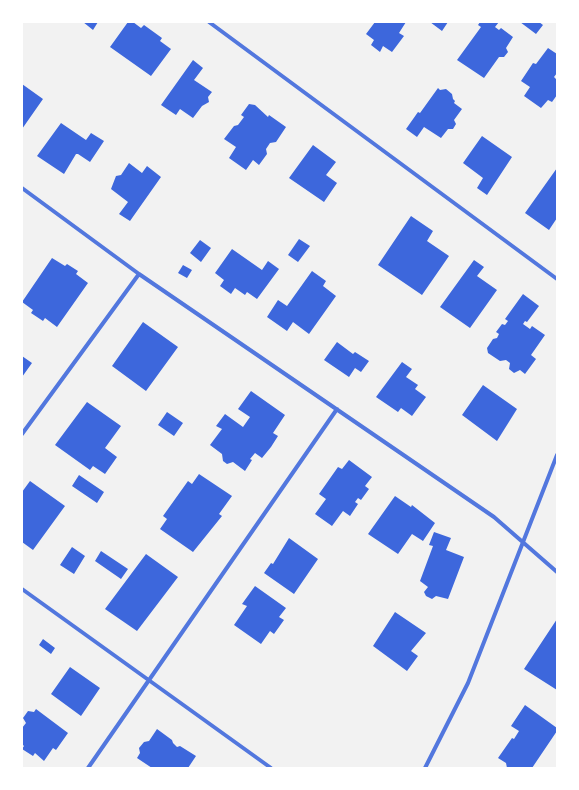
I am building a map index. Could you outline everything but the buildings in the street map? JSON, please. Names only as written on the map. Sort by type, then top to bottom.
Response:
[{"type":"street","points":[[209,22],[557,279]]},
{"type":"street","points":[[22,188],[139,274],[338,409],[494,518],[557,572]]},
{"type":"street","points":[[22,434],[139,274]]},
{"type":"street","points":[[88,768],[338,409]]},
{"type":"street","points":[[425,768],[468,683],[524,544],[557,455]]},
{"type":"street","points":[[22,589],[271,768]]}]
